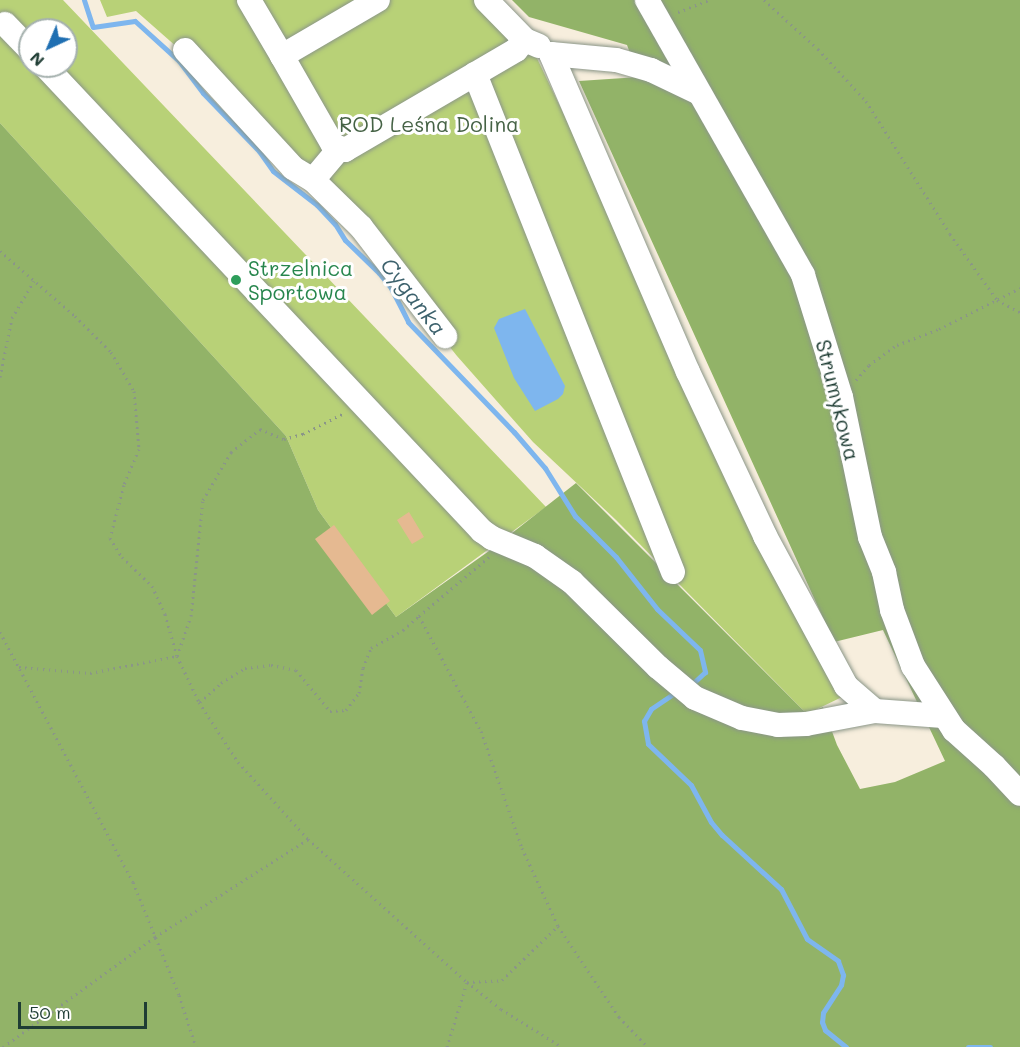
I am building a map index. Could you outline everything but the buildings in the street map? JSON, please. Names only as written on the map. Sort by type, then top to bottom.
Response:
[{"type":"street","points":[[249,0],[333,145],[345,150],[516,50],[525,40]]},
{"type":"street","points":[[282,56],[378,0]]},
{"type":"street","points":[[486,0],[525,40],[551,54],[616,60],[651,70],[697,92]]},
{"type":"street","name":"Strumykowa","points":[[653,10],[697,92],[803,275],[841,398],[870,537],[884,572],[892,610],[912,666],[943,716],[1020,794]]},
{"type":"street","points":[[5,24],[18,38]]},
{"type":"street","points":[[185,50],[293,168],[313,180],[361,227],[445,336]]},
{"type":"street","points":[[551,54],[688,372],[765,536],[846,686],[875,711]]},
{"type":"street","points":[[475,74],[673,572]]},
{"type":"street","points":[[56,78],[482,531],[505,544],[535,556],[572,582],[658,667],[695,698],[720,711],[778,725],[806,724],[875,711],[943,716]]},
{"type":"street","points":[[313,180],[339,149]]},
{"type":"path","points":[[653,10],[709,0]]},
{"type":"path","points":[[764,0],[818,49],[866,101],[950,234],[997,300],[1020,312]]},
{"type":"path","points":[[0,251],[75,316],[111,352],[134,390],[139,450],[124,485],[110,538],[122,556],[152,586],[165,614],[177,656],[199,702],[238,762],[308,839],[467,982],[501,1009],[562,1047]]},
{"type":"path","points":[[0,377],[12,318],[34,281]]},
{"type":"path","points":[[841,398],[869,365],[897,345],[939,329],[1020,288]]},
{"type":"path","points":[[177,656],[191,616],[203,500],[231,452],[260,429],[284,439],[303,434],[363,403]]},
{"type":"path","points":[[199,702],[221,683],[245,668],[271,665],[296,670],[330,711],[346,710],[359,693],[363,668],[371,648],[403,630],[505,544]]},
{"type":"path","points":[[419,616],[481,731],[522,848],[558,926],[618,1017],[648,1047]]},
{"type":"path","points":[[0,632],[133,882],[179,995],[196,1047]]},
{"type":"path","points":[[19,668],[90,673],[177,656]]},
{"type":"path","points":[[3,1047],[154,937],[308,839]]},
{"type":"path","points":[[467,982],[502,980],[558,926]]},
{"type":"path","points":[[447,1047],[467,982]]},
{"type":"green space","name":"Strzelnica Sportowa","points":[[0,0],[63,0],[546,507],[396,617],[318,510],[286,436],[0,123]]},
{"type":"green space","name":"ROD Leśna Dolina","points":[[100,0],[501,0],[534,52],[842,697],[807,714],[616,520],[533,442],[457,356],[381,261],[178,48],[136,11],[107,17]]},
{"type":"green space","points":[[512,0],[1020,0],[1020,1047],[0,1047],[0,123],[286,436],[318,510],[396,617],[489,551],[576,483],[807,714],[823,707],[837,745],[860,789],[895,782],[945,761],[883,630],[834,642],[579,81],[639,77],[627,45],[529,17]]},
{"type":"water","points":[[525,309],[565,386],[563,394],[558,399],[535,411],[514,378],[494,328],[499,319]]},
{"type":"waterway","name":"Cyganka","points":[[84,0],[93,27],[135,21],[179,61],[203,93],[259,151],[273,171],[317,205],[335,224],[345,240],[379,273],[391,288],[408,322],[514,432],[545,468],[575,516],[616,557],[657,609],[700,650],[705,672],[692,684]]},
{"type":"waterway","points":[[676,692],[651,709],[644,721],[648,744],[691,785],[711,822],[722,835],[781,889],[807,939],[838,961],[843,975],[841,985],[823,1013],[822,1022],[825,1030],[846,1047]]},
{"type":"waterway","points":[[968,1047],[990,1047]]},
{"type":"place","name":"Strzelnica Sportowa","points":[[236,280]]}]
